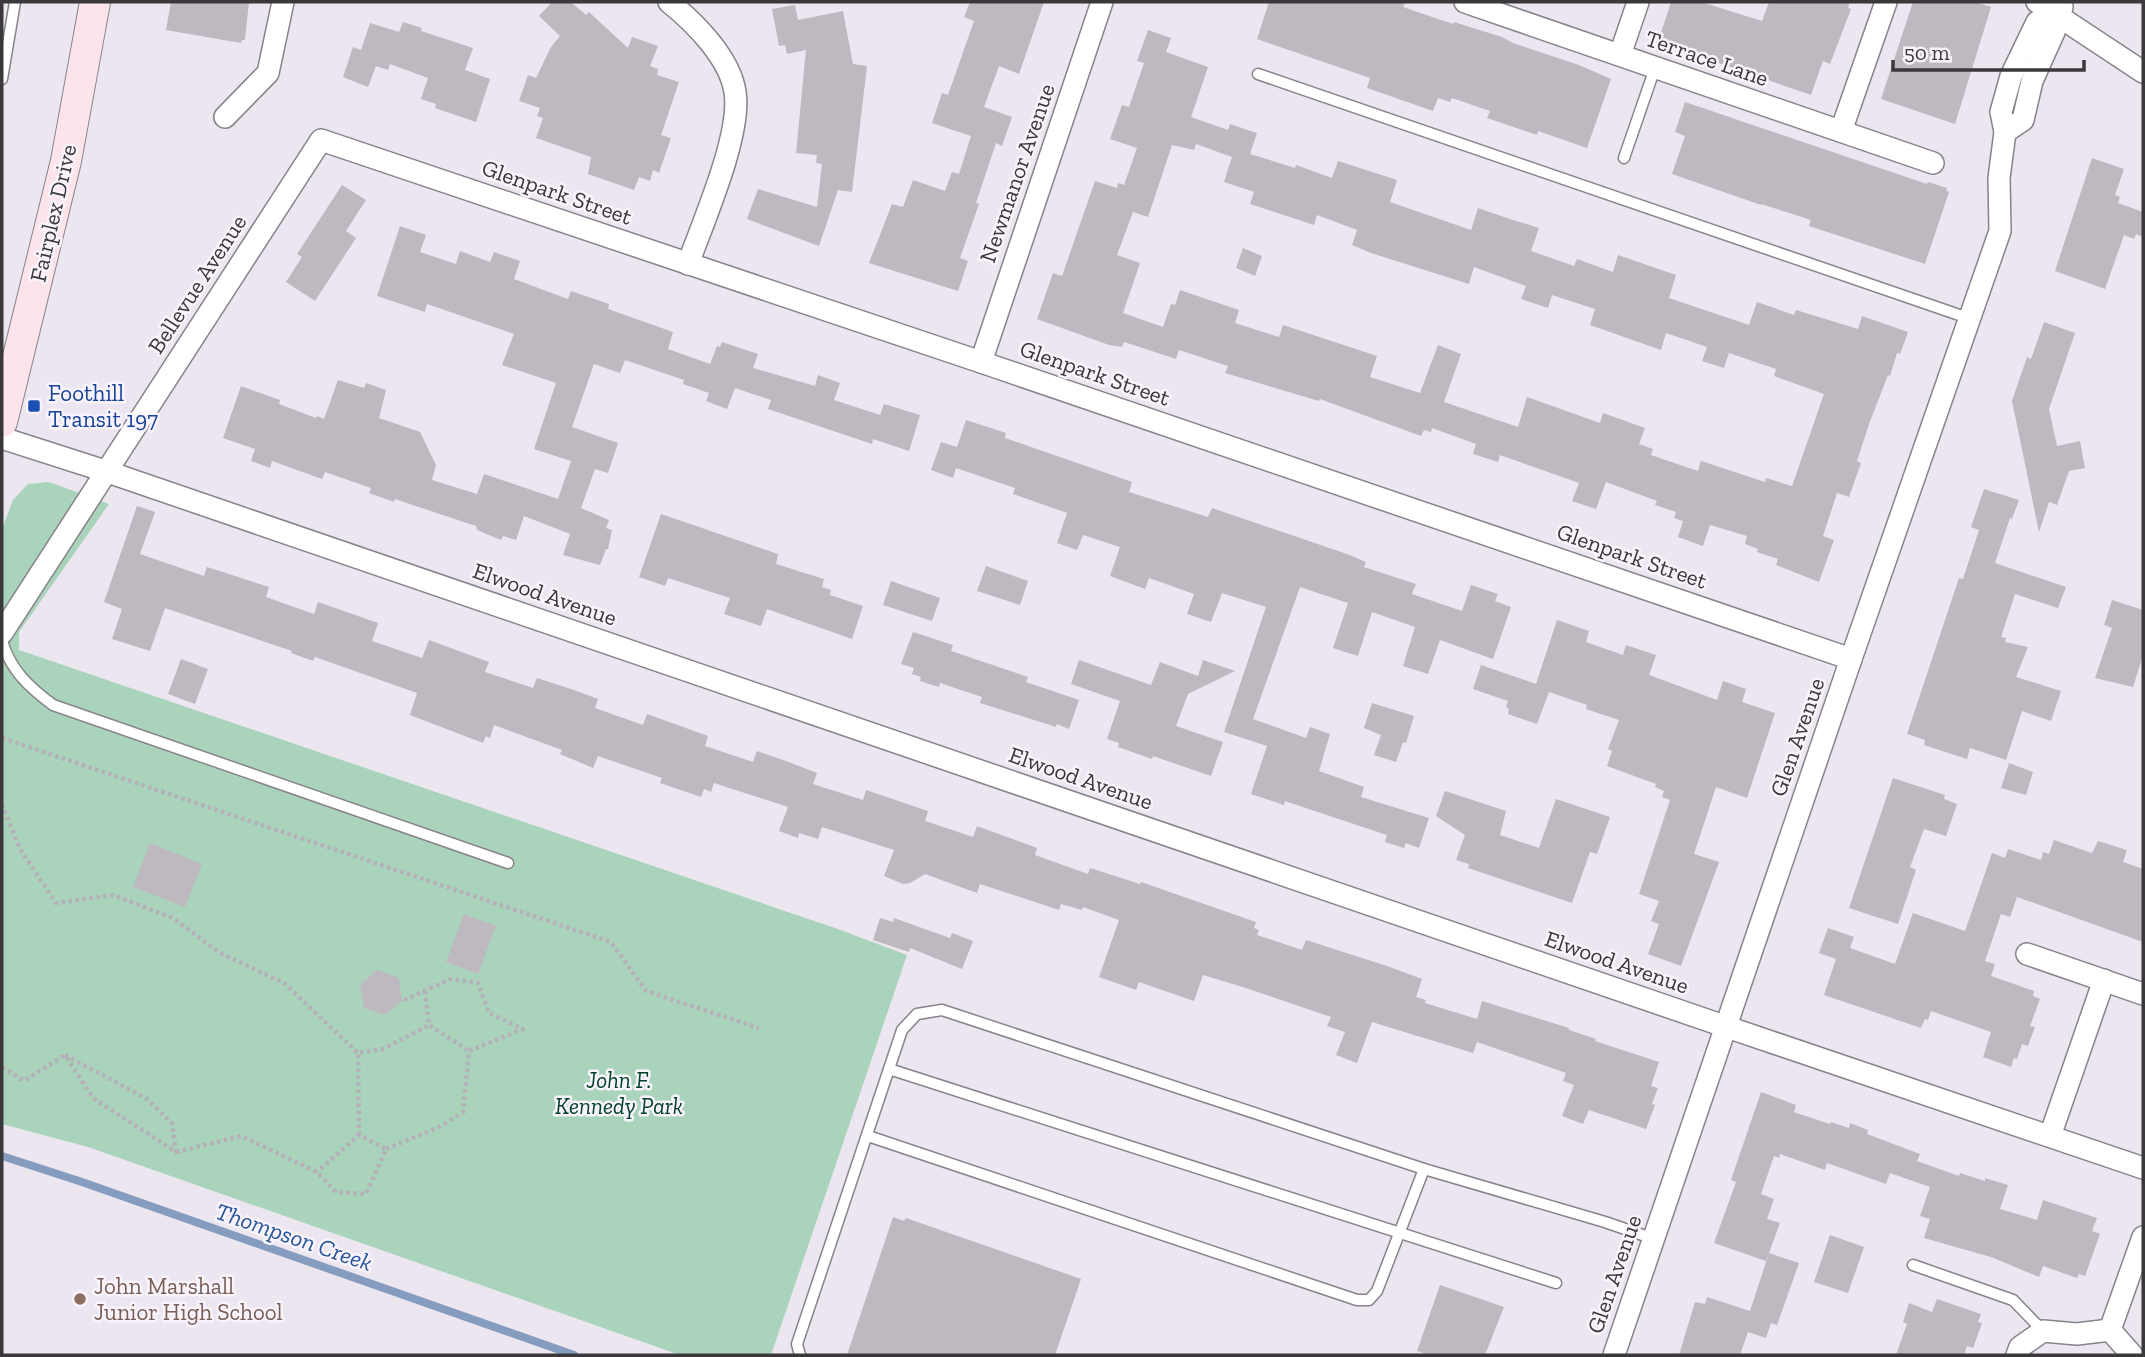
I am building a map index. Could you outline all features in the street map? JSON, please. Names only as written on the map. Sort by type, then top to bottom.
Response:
[{"type":"main road","name":"Fairplex Drive","points":[[2,422],[66,161],[95,2]]},
{"type":"street","points":[[225,117],[268,73],[283,2]]},
{"type":"street","points":[[669,2],[688,17],[720,54],[735,92],[732,136],[688,264]]},
{"type":"street","name":"Newmanor Avenue","points":[[981,362],[1102,2]]},
{"type":"street","name":"Terrace Lane","points":[[1465,2],[1933,163]]},
{"type":"street","points":[[1620,55],[1638,2]]},
{"type":"street","points":[[1841,131],[1886,2]]},
{"type":"street","points":[[2037,2],[2062,8],[2143,72]]},
{"type":"street","name":"Glen Avenue","points":[[1614,1355],[2000,231],[1999,178],[2005,132],[2023,120],[2032,80],[2028,64],[2037,22],[2062,8]]},
{"type":"street","name":"Glenpark Street","points":[[321,140],[1851,659]]},
{"type":"street","name":"Bellevue Avenue","points":[[2,632],[321,140]]},
{"type":"street","name":"Elwood Avenue","points":[[2,438],[108,471],[2143,1168]]},
{"type":"street","points":[[2027,954],[2143,994]]},
{"type":"street","points":[[2050,1136],[2104,980]]},
{"type":"street","points":[[2110,1330],[2143,1237]]},
{"type":"street","points":[[2017,1355],[2020,1347],[2043,1331],[2077,1334],[2110,1330]]},
{"type":"street","points":[[2110,1330],[2132,1355]]},
{"type":"lane","points":[[2,79],[15,2]]},
{"type":"lane","points":[[1624,158],[1655,68]]},
{"type":"lane","points":[[1258,75],[1971,319]]},
{"type":"lane","points":[[2,642],[6,657],[16,673],[53,705],[508,863]]},
{"type":"lane","points":[[800,1355],[797,1344],[902,1030],[917,1014],[942,1010],[1424,1169],[1654,1239]]},
{"type":"lane","points":[[889,1069],[1556,1283]]},
{"type":"lane","points":[[868,1136],[1357,1300],[1369,1300],[1377,1291],[1424,1169]]},
{"type":"lane","points":[[1913,1265],[2013,1300],[2043,1331]]},
{"type":"path","points":[[2,738],[611,942],[646,990],[759,1028]]},
{"type":"path","points":[[2,804],[20,849],[56,903],[113,895],[173,918],[220,953],[284,983],[358,1053],[359,1135],[317,1172]]},
{"type":"path","points":[[402,1001],[451,979],[478,983],[489,1013],[523,1029],[469,1051]]},
{"type":"path","points":[[425,991],[429,1025]]},
{"type":"path","points":[[358,1053],[383,1049],[429,1025]]},
{"type":"path","points":[[429,1025],[469,1051]]},
{"type":"path","points":[[65,1055],[93,1098],[176,1152],[242,1136],[317,1172],[336,1192],[366,1194],[386,1149],[439,1127],[463,1112],[469,1051]]},
{"type":"path","points":[[2,1067],[24,1081],[65,1055]]},
{"type":"path","points":[[65,1055],[146,1099],[173,1123],[176,1152]]},
{"type":"path","points":[[359,1135],[386,1149]]},
{"type":"green space","name":"John F. Kennedy Park","points":[[49,482],[109,504],[19,632],[19,650],[835,928],[907,955],[771,1355],[680,1355],[88,1147],[2,1124],[2,529],[13,500],[28,484]]},
{"type":"building","points":[[171,2],[249,2],[245,40],[241,43],[166,30]]},
{"type":"building","points":[[552,2],[571,2],[586,15],[589,12],[628,48],[632,37],[658,46],[650,66],[658,69],[657,75],[679,82],[661,135],[671,138],[659,173],[653,170],[650,181],[639,177],[634,190],[588,174],[591,157],[536,138],[543,118],[537,116],[540,108],[519,101],[528,75],[536,78],[551,47],[560,36],[539,16]]},
{"type":"building","points":[[970,2],[1044,2],[1019,74],[999,66],[984,107],[1012,117],[1002,146],[996,143],[976,203],[979,204],[960,258],[968,261],[958,291],[869,263],[892,204],[903,207],[913,180],[945,191],[952,172],[959,174],[971,136],[932,123],[942,93],[948,95],[974,21],[964,17]]},
{"type":"building","points":[[1269,2],[1405,2],[1403,7],[1502,37],[1611,79],[1587,148],[1538,131],[1537,135],[1487,118],[1490,111],[1452,98],[1450,102],[1438,98],[1433,111],[1367,88],[1370,78],[1257,39]]},
{"type":"building","points":[[1671,2],[1701,2],[1762,21],[1769,2],[1850,2],[1848,8],[1851,9],[1830,64],[1823,61],[1811,95],[1660,43]]},
{"type":"building","points":[[1913,2],[1975,2],[1991,7],[1955,124],[1881,99]]},
{"type":"building","points":[[795,5],[798,20],[843,11],[853,64],[867,66],[852,192],[838,190],[819,246],[747,219],[758,189],[817,207],[822,164],[816,163],[817,155],[796,153],[806,50],[787,54],[785,45],[779,46],[772,9]]},
{"type":"building","points":[[403,22],[422,28],[421,31],[473,48],[465,70],[490,79],[476,122],[435,108],[436,104],[421,99],[428,78],[390,64],[388,70],[376,66],[368,87],[343,77],[353,47],[361,50],[370,23],[399,32]]},
{"type":"building","points":[[1148,30],[1171,38],[1166,52],[1208,67],[1191,117],[1228,130],[1230,124],[1257,133],[1250,154],[1295,168],[1296,165],[1332,178],[1338,161],[1397,180],[1390,202],[1471,230],[1478,208],[1539,228],[1531,251],[1574,266],[1577,259],[1613,272],[1618,255],[1676,275],[1669,298],[1749,325],[1757,302],[1794,315],[1796,310],[1858,329],[1862,316],[1908,332],[1869,424],[1857,461],[1861,463],[1849,497],[1837,493],[1823,536],[1834,540],[1819,582],[1776,565],[1778,559],[1757,552],[1758,549],[1745,544],[1747,536],[1710,525],[1703,546],[1678,537],[1683,521],[1674,518],[1676,512],[1655,505],[1657,501],[1606,482],[1596,509],[1572,501],[1579,483],[1500,455],[1498,462],[1473,454],[1476,444],[1432,428],[1431,432],[1424,430],[1421,436],[1320,399],[1319,401],[1225,373],[1228,366],[1179,350],[1176,359],[1124,342],[1122,347],[1109,345],[1037,319],[1053,273],[1062,276],[1095,181],[1117,188],[1118,183],[1124,185],[1137,148],[1110,139],[1122,105],[1129,107],[1144,63],[1137,61]],"holes":[[[1196,144],[1232,157],[1224,182],[1254,192],[1250,204],[1314,225],[1317,215],[1357,230],[1352,245],[1371,253],[1469,284],[1474,267],[1526,286],[1521,299],[1548,308],[1552,295],[1595,309],[1590,325],[1661,350],[1666,333],[1707,347],[1702,361],[1724,368],[1729,353],[1776,369],[1774,376],[1824,394],[1792,486],[1766,478],[1765,482],[1701,461],[1698,471],[1651,455],[1653,449],[1639,444],[1645,428],[1603,413],[1600,423],[1527,397],[1518,427],[1444,402],[1461,354],[1438,345],[1420,393],[1370,377],[1377,356],[1283,325],[1279,337],[1235,323],[1239,310],[1180,290],[1175,305],[1171,304],[1163,327],[1123,313],[1140,263],[1117,255],[1133,212],[1148,217],[1172,145],[1194,150]]]},
{"type":"building","points":[[1685,102],[1927,184],[1928,182],[1947,188],[1949,192],[1925,264],[1809,226],[1811,220],[1672,174],[1685,136],[1675,132]]},
{"type":"building","points":[[2092,158],[2124,169],[2115,195],[2120,197],[2118,203],[2143,212],[2143,237],[2136,234],[2134,239],[2124,235],[2105,289],[2055,271]]},
{"type":"building","points":[[342,185],[366,200],[346,231],[356,238],[315,301],[286,282],[302,257],[297,254]]},
{"type":"building","points":[[400,226],[426,235],[420,252],[456,264],[460,251],[490,262],[494,252],[520,261],[514,279],[568,299],[571,291],[609,304],[608,309],[673,332],[668,349],[710,364],[717,346],[720,347],[722,342],[758,354],[753,368],[815,386],[818,375],[840,383],[834,400],[880,415],[884,404],[920,415],[909,451],[873,439],[872,444],[768,409],[771,400],[735,388],[727,409],[706,401],[709,393],[683,384],[684,380],[625,360],[620,373],[594,364],[572,427],[618,443],[608,473],[595,469],[581,508],[609,520],[606,528],[612,530],[608,549],[600,565],[563,555],[570,534],[524,516],[516,540],[503,536],[501,540],[477,530],[476,526],[395,499],[394,502],[369,493],[371,488],[325,472],[322,479],[272,461],[270,468],[251,461],[255,449],[223,438],[241,386],[280,400],[279,404],[324,419],[338,380],[364,388],[366,383],[386,390],[379,418],[420,432],[436,465],[432,480],[477,494],[484,474],[558,499],[571,461],[534,449],[556,383],[502,365],[514,334],[427,304],[425,312],[377,296]]},
{"type":"building","points":[[1243,248],[1262,256],[1255,276],[1236,268]]},
{"type":"building","points":[[2044,322],[2075,333],[2049,409],[2057,446],[2080,441],[2085,468],[2069,471],[2057,505],[2049,502],[2039,532],[2012,401],[2027,357],[2031,359]]},
{"type":"building","points":[[966,420],[1006,433],[1005,438],[1132,482],[1129,492],[1208,517],[1212,508],[1347,554],[1366,562],[1364,567],[1416,584],[1412,594],[1462,611],[1471,585],[1498,594],[1495,601],[1511,607],[1493,659],[1440,640],[1428,674],[1403,666],[1415,627],[1372,612],[1358,656],[1333,648],[1348,603],[1300,587],[1253,719],[1306,738],[1310,727],[1330,734],[1319,771],[1364,787],[1361,797],[1429,818],[1419,848],[1406,843],[1404,848],[1385,842],[1387,835],[1285,801],[1284,805],[1251,794],[1267,746],[1224,732],[1266,607],[1222,593],[1211,622],[1187,614],[1194,594],[1149,578],[1145,589],[1110,576],[1120,547],[1083,535],[1077,550],[1057,543],[1067,513],[1013,494],[1015,488],[956,468],[953,478],[931,470],[941,442],[957,447]]},
{"type":"building","points":[[1984,489],[2019,500],[1995,563],[2066,587],[2058,608],[2015,594],[2001,637],[2006,638],[2005,642],[2028,647],[2016,677],[2061,691],[2051,721],[2022,711],[2006,760],[1970,748],[1967,759],[1924,745],[1925,740],[1907,734],[1959,578],[1963,579],[1979,530],[1971,527]]},
{"type":"building","points":[[137,506],[155,512],[140,554],[204,576],[207,567],[269,587],[266,597],[314,614],[318,602],[378,623],[372,641],[422,658],[429,640],[489,662],[485,672],[533,688],[537,678],[574,690],[598,699],[595,708],[643,725],[647,714],[708,736],[705,746],[753,762],[757,751],[786,761],[817,773],[813,784],[863,800],[866,790],[928,811],[925,821],[973,837],[977,826],[1037,848],[1035,855],[1088,874],[1090,868],[1140,884],[1141,882],[1256,922],[1254,928],[1259,930],[1257,935],[1302,950],[1306,940],[1387,966],[1422,979],[1416,997],[1426,1000],[1425,1003],[1477,1019],[1482,1001],[1569,1028],[1596,1039],[1595,1041],[1659,1062],[1651,1086],[1658,1088],[1652,1104],[1655,1105],[1646,1129],[1589,1110],[1583,1124],[1562,1116],[1574,1085],[1563,1081],[1566,1073],[1477,1042],[1473,1053],[1372,1022],[1357,1063],[1336,1055],[1345,1032],[1327,1026],[1331,1017],[1249,989],[1203,975],[1194,1001],[1139,982],[1136,990],[1099,977],[1119,920],[1083,907],[1082,910],[1061,904],[1059,910],[980,884],[977,893],[925,874],[903,884],[884,876],[894,850],[822,827],[818,839],[799,833],[798,838],[779,831],[788,807],[714,783],[711,792],[704,789],[701,797],[660,783],[662,778],[598,756],[593,768],[560,754],[562,750],[494,725],[490,738],[486,736],[483,743],[410,715],[417,693],[315,657],[313,661],[291,653],[292,651],[165,608],[150,651],[112,639],[122,609],[104,602]]},
{"type":"building","points":[[661,514],[778,554],[776,564],[824,579],[822,587],[831,590],[830,595],[863,606],[852,639],[767,609],[761,626],[724,614],[730,598],[668,578],[665,586],[639,577]]},
{"type":"building","points":[[986,566],[1028,581],[1020,605],[977,591]]},
{"type":"building","points":[[891,581],[940,598],[932,621],[883,605]]},
{"type":"building","points":[[2112,600],[2143,610],[2143,655],[2133,687],[2095,678],[2112,628],[2104,625]]},
{"type":"building","points":[[1557,620],[1589,631],[1586,642],[1623,655],[1626,645],[1656,655],[1649,675],[1717,700],[1723,681],[1746,689],[1742,702],[1775,713],[1747,798],[1716,787],[1694,854],[1719,862],[1681,966],[1648,954],[1659,924],[1651,921],[1659,901],[1639,894],[1670,800],[1662,797],[1664,791],[1655,787],[1656,784],[1607,766],[1612,751],[1608,749],[1619,720],[1549,692],[1537,724],[1508,714],[1508,701],[1473,689],[1481,665],[1536,684]]},
{"type":"building","points":[[913,632],[953,645],[951,651],[1028,677],[1026,682],[1079,700],[1069,729],[980,703],[982,697],[940,683],[939,687],[920,681],[921,677],[912,674],[914,668],[901,664]]},
{"type":"building","points":[[181,659],[208,669],[195,704],[168,694]]},
{"type":"building","points":[[1079,660],[1151,685],[1160,662],[1198,676],[1203,660],[1235,671],[1188,694],[1176,726],[1223,742],[1211,776],[1118,747],[1119,743],[1107,739],[1120,701],[1071,684]]},
{"type":"building","points":[[1372,703],[1414,716],[1406,743],[1403,742],[1396,762],[1374,755],[1381,735],[1364,728]]},
{"type":"building","points":[[2009,763],[2033,772],[2026,795],[2001,788]]},
{"type":"building","points":[[1893,778],[1945,795],[1944,799],[1957,804],[1946,836],[1924,829],[1910,867],[1916,870],[1898,924],[1849,908]]},
{"type":"building","points":[[1445,791],[1506,811],[1500,835],[1539,848],[1556,799],[1610,817],[1597,854],[1590,852],[1572,903],[1468,868],[1469,864],[1456,860],[1465,835],[1436,816]]},
{"type":"building","points":[[2054,840],[2092,853],[2098,841],[2127,850],[2123,862],[2143,869],[2143,942],[2017,897],[2010,917],[2001,914],[1985,961],[1995,964],[1991,976],[2034,991],[2033,996],[2040,999],[2030,1026],[2035,1027],[2028,1046],[2022,1044],[2011,1067],[1983,1057],[1991,1032],[1931,1011],[1921,1028],[1824,995],[1836,959],[1819,953],[1828,928],[1854,937],[1850,948],[1895,964],[1913,913],[1965,931],[1992,853],[2005,858],[2008,849],[2041,860],[2043,852],[2049,854]]},
{"type":"building","points":[[150,843],[202,864],[185,907],[133,887]]},
{"type":"building","points":[[464,914],[496,926],[478,974],[446,962]]},
{"type":"building","points":[[880,918],[893,922],[894,918],[950,938],[952,933],[973,941],[962,969],[910,948],[909,952],[873,940]]},
{"type":"building","points":[[377,970],[399,978],[402,1001],[385,1015],[364,1008],[360,985]]},
{"type":"building","points":[[1761,1092],[1796,1105],[1794,1112],[1830,1124],[1831,1122],[1849,1128],[1850,1123],[1868,1130],[1867,1134],[1920,1154],[1917,1161],[1959,1176],[1960,1173],[2008,1185],[2000,1209],[2037,1220],[2043,1200],[2097,1218],[2092,1231],[2100,1234],[2085,1276],[2079,1274],[2077,1278],[2043,1266],[2039,1277],[1991,1257],[1924,1238],[1930,1219],[1920,1216],[1930,1187],[1890,1173],[1886,1184],[1827,1163],[1825,1170],[1780,1154],[1779,1158],[1774,1156],[1761,1194],[1774,1199],[1767,1219],[1780,1223],[1766,1261],[1714,1243],[1736,1182],[1731,1180]]},
{"type":"building","points":[[893,1217],[904,1221],[906,1218],[1081,1279],[1055,1355],[847,1355]]},
{"type":"building","points":[[1830,1235],[1864,1247],[1848,1293],[1814,1282]]},
{"type":"building","points":[[1769,1253],[1799,1263],[1777,1325],[1771,1323],[1766,1338],[1748,1332],[1740,1355],[1679,1355],[1695,1302],[1705,1304],[1707,1297],[1750,1311]]},
{"type":"building","points":[[1440,1285],[1504,1307],[1485,1355],[1430,1355],[1417,1351]]},
{"type":"building","points":[[1937,1299],[1981,1314],[1978,1322],[1982,1323],[1973,1348],[1967,1346],[1964,1355],[1896,1355],[1907,1324],[1903,1322],[1909,1303],[1932,1312]]},
{"type":"waterway","name":"Thompson Creek","points":[[2,1156],[574,1355]]},
{"type":"place","name":"Foothill Transit 197","points":[[34,406]]},
{"type":"place","name":"John Marshall Junior High School","points":[[80,1299]]}]
